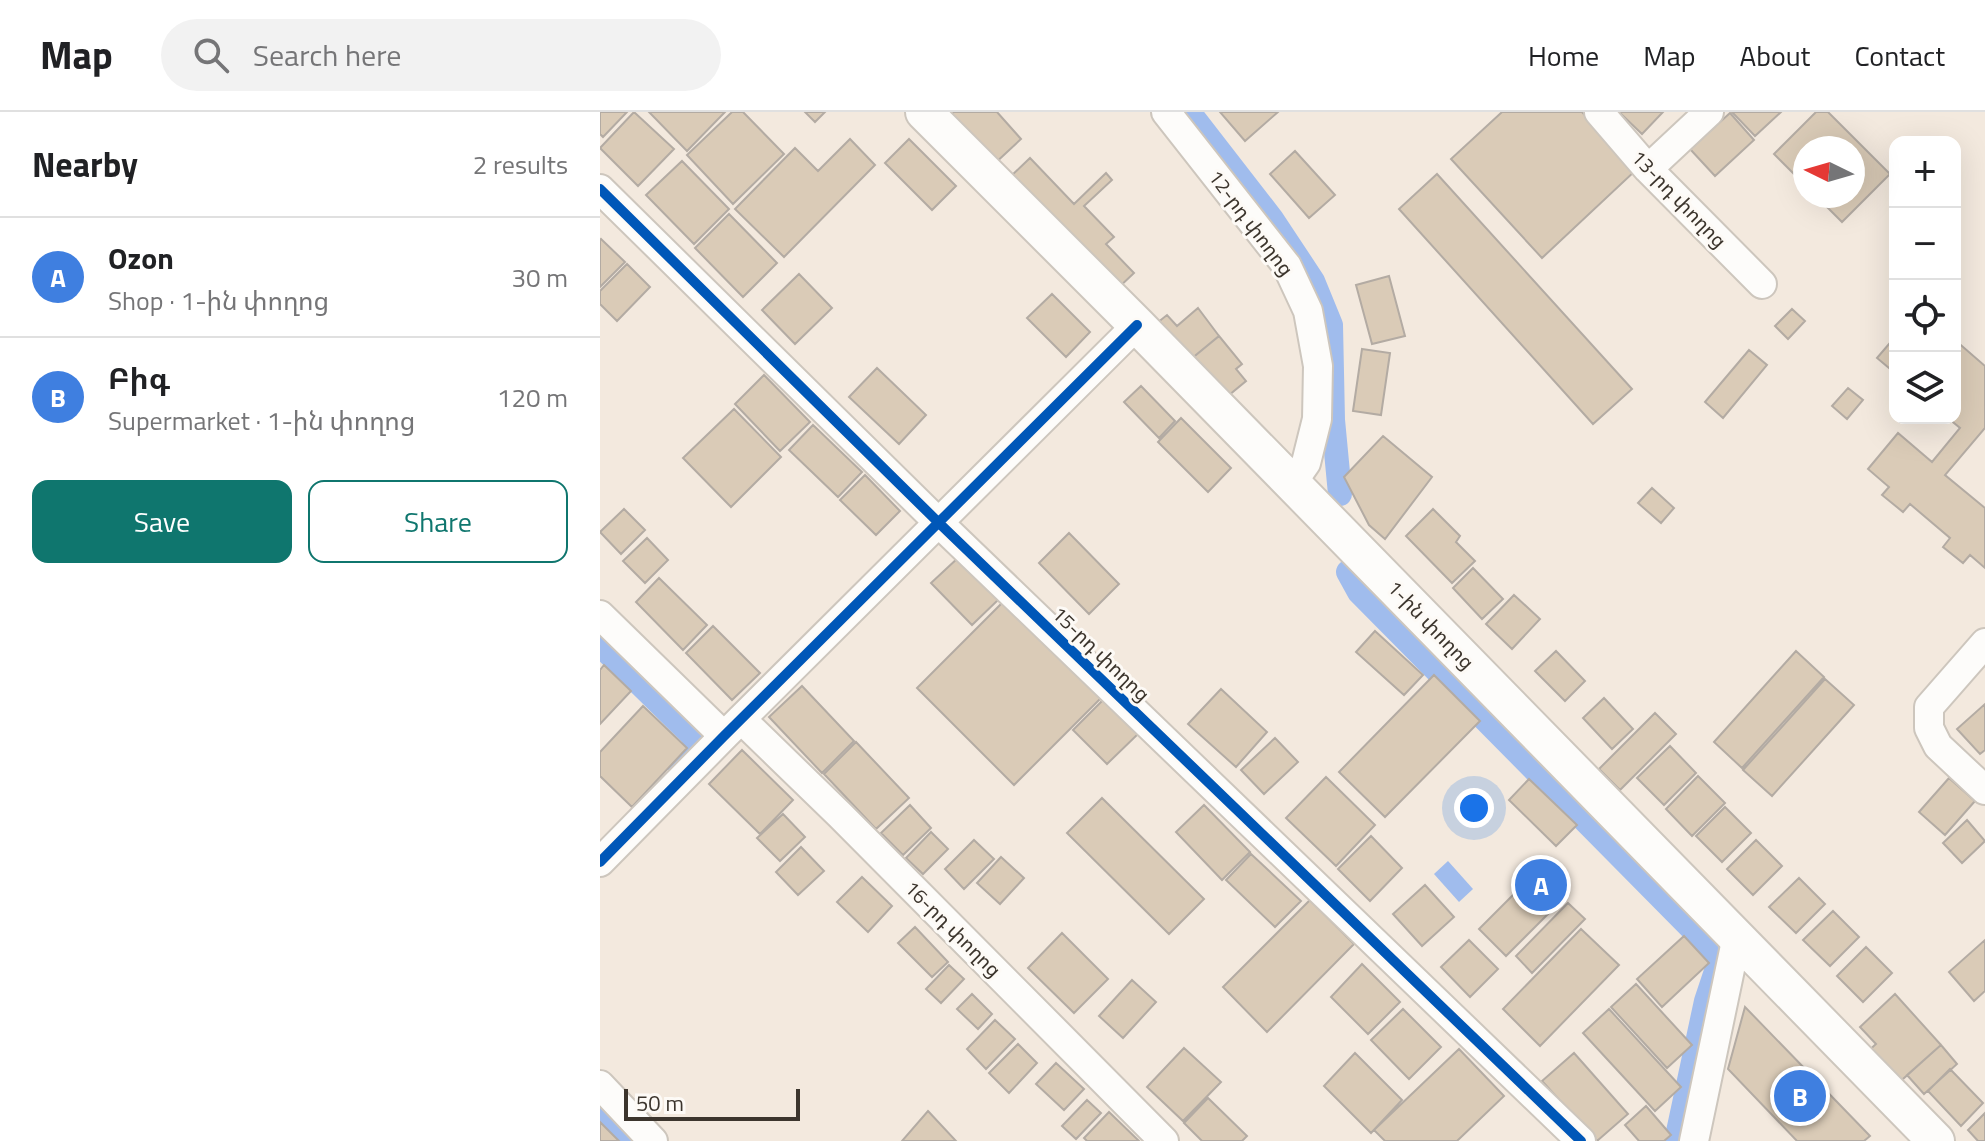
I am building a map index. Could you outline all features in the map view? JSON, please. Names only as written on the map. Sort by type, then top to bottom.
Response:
[{"type":"main road","name":"1-ին փողոց","points":[[924,112],[1137,325],[1936,1141]]},
{"type":"street","name":"12-րդ փողոց","points":[[1166,112],[1287,266],[1308,311],[1318,366],[1317,419],[1306,463],[1292,483]]},
{"type":"street","name":"13-րդ փողոց","points":[[1599,112],[1648,169],[1762,284]]},
{"type":"street","points":[[1648,169],[1709,112]]},
{"type":"street","name":"15-րդ փողոց","points":[[600,189],[940,524],[1581,1141]]},
{"type":"street","points":[[600,862],[1137,325]]},
{"type":"street","name":"16-րդ փողոց","points":[[600,615],[840,815],[1164,1141]]},
{"type":"street","points":[[1985,643],[1929,707],[1929,728],[1938,746],[1985,790]]},
{"type":"street","points":[[1694,1141],[1737,936]]},
{"type":"street","points":[[600,1085],[653,1141]]},
{"type":"water","points":[[1448,861],[1473,889],[1459,902],[1434,874]]},
{"type":"building","points":[[600,112],[627,112],[603,137],[600,134]]},
{"type":"building","points":[[634,112],[674,149],[638,186],[600,148]]},
{"type":"building","points":[[649,112],[725,112],[687,151]]},
{"type":"building","points":[[732,112],[743,112],[784,154],[733,204],[687,155]]},
{"type":"building","points":[[805,112],[825,112],[815,122]]},
{"type":"building","points":[[954,112],[997,112],[1021,139],[992,166],[948,117]]},
{"type":"building","points":[[1220,112],[1278,112],[1245,141]]},
{"type":"building","points":[[1502,112],[1582,112],[1636,170],[1542,258],[1451,159]]},
{"type":"building","points":[[1619,112],[1663,112],[1642,134]]},
{"type":"building","points":[[1732,112],[1781,112],[1755,136]]},
{"type":"building","points":[[1816,112],[1828,112],[1852,136],[1793,136],[1793,173],[1774,154]]},
{"type":"building","points":[[1730,113],[1754,140],[1715,176],[1690,149]]},
{"type":"building","points":[[850,139],[875,165],[784,257],[735,209],[795,148],[818,171]]},
{"type":"building","points":[[909,139],[956,186],[932,210],[885,163]]},
{"type":"building","points":[[1865,149],[1889,173],[1865,199]]},
{"type":"building","points":[[1295,151],[1335,195],[1309,218],[1270,174]]},
{"type":"building","points":[[1030,158],[1074,204],[1106,173],[1112,180],[1084,206],[1114,237],[1106,244],[1134,273],[1117,289],[1010,177]]},
{"type":"building","points":[[682,161],[729,209],[694,244],[646,195]]},
{"type":"building","points":[[1437,174],[1632,389],[1593,424],[1399,209]]},
{"type":"building","points":[[1828,208],[1856,208],[1842,222]]},
{"type":"building","points":[[729,214],[777,263],[743,297],[695,248]]},
{"type":"building","points":[[600,240],[625,262],[600,287]]},
{"type":"building","points":[[627,264],[650,287],[617,321],[600,304],[600,291]]},
{"type":"building","points":[[799,274],[832,308],[795,344],[762,310]]},
{"type":"building","points":[[1389,276],[1405,336],[1372,344],[1356,285]]},
{"type":"building","points":[[1052,294],[1090,332],[1066,357],[1027,318]]},
{"type":"building","points":[[1198,308],[1219,336],[1190,360],[1152,327],[1167,315],[1177,326]]},
{"type":"building","points":[[1792,309],[1805,321],[1788,339],[1775,326]]},
{"type":"building","points":[[1219,336],[1242,364],[1236,369],[1246,381],[1223,400],[1190,360]]},
{"type":"building","points":[[1889,344],[1889,368],[1877,358]]},
{"type":"building","points":[[1961,345],[1985,366],[1985,428],[1945,475],[1985,508],[1985,568],[1970,555],[1963,563],[1943,547],[1950,538],[1910,504],[1903,512],[1882,495],[1889,487],[1868,469],[1898,433],[1932,462],[1960,428],[1955,424],[1961,424]]},
{"type":"building","points":[[1362,349],[1390,353],[1381,415],[1353,411]]},
{"type":"building","points":[[1749,350],[1767,365],[1723,418],[1705,402]]},
{"type":"building","points":[[877,368],[926,415],[899,444],[849,397]]},
{"type":"building","points":[[764,375],[810,422],[780,451],[735,404]]},
{"type":"building","points":[[1141,386],[1175,421],[1159,438],[1124,402]]},
{"type":"building","points":[[1848,388],[1863,400],[1847,419],[1832,406]]},
{"type":"building","points":[[734,409],[781,457],[731,507],[683,458]]},
{"type":"building","points":[[1181,418],[1231,468],[1208,492],[1158,442]]},
{"type":"building","points":[[813,425],[862,472],[838,497],[789,450]]},
{"type":"building","points":[[1383,436],[1432,477],[1385,539],[1369,525],[1344,477]]},
{"type":"building","points":[[865,475],[900,511],[876,535],[840,500]]},
{"type":"building","points":[[1652,488],[1674,508],[1661,523],[1638,503]]},
{"type":"building","points":[[624,509],[645,530],[621,554],[600,532]]},
{"type":"building","points":[[1433,509],[1460,536],[1456,542],[1475,561],[1452,583],[1406,536]]},
{"type":"building","points":[[1069,533],[1119,584],[1089,614],[1039,563]]},
{"type":"building","points":[[647,538],[668,560],[645,583],[623,561]]},
{"type":"building","points":[[959,557],[999,599],[972,625],[931,583]]},
{"type":"building","points":[[1473,568],[1503,599],[1482,619],[1453,588]]},
{"type":"building","points":[[659,578],[707,625],[683,650],[636,602]]},
{"type":"building","points":[[1514,595],[1540,619],[1512,649],[1486,624]]},
{"type":"building","points":[[1007,598],[1104,695],[1014,785],[917,688]]},
{"type":"building","points":[[713,626],[760,673],[732,700],[686,653]]},
{"type":"building","points":[[1375,631],[1423,675],[1404,695],[1356,652]]},
{"type":"building","points":[[1556,651],[1585,681],[1565,701],[1535,671]]},
{"type":"building","points":[[1796,651],[1824,677],[1742,768],[1714,742]]},
{"type":"building","points":[[604,665],[631,691],[600,724],[600,670]]},
{"type":"building","points":[[1434,675],[1480,721],[1385,817],[1339,772]]},
{"type":"building","points":[[1825,679],[1854,705],[1772,796],[1743,770]]},
{"type":"building","points":[[802,686],[854,741],[822,773],[769,717]]},
{"type":"building","points":[[1221,689],[1267,732],[1236,767],[1188,724]]},
{"type":"building","points":[[1105,698],[1139,733],[1107,764],[1073,730]]},
{"type":"building","points":[[1604,698],[1633,729],[1612,749],[1583,718]]},
{"type":"building","points":[[1985,704],[1985,750],[1980,754],[1957,729]]},
{"type":"building","points":[[643,706],[687,748],[632,807],[600,776],[600,752]]},
{"type":"building","points":[[1655,713],[1676,734],[1620,790],[1599,769]]},
{"type":"building","points":[[1275,738],[1298,762],[1264,794],[1241,770]]},
{"type":"building","points":[[856,742],[909,798],[876,829],[824,774]]},
{"type":"building","points":[[1670,746],[1696,773],[1664,805],[1637,778]]},
{"type":"building","points":[[742,750],[793,800],[760,834],[709,784]]},
{"type":"building","points":[[1698,776],[1725,803],[1692,836],[1666,809]]},
{"type":"building","points":[[1326,777],[1375,825],[1336,866],[1286,818]]},
{"type":"building","points":[[1949,778],[1975,801],[1945,835],[1919,812]]},
{"type":"building","points":[[1529,779],[1577,825],[1556,846],[1509,800]]},
{"type":"building","points":[[1102,798],[1204,899],[1169,934],[1067,833]]},
{"type":"building","points":[[910,805],[931,828],[903,855],[881,833]]},
{"type":"building","points":[[1204,805],[1250,852],[1222,880],[1176,832]]},
{"type":"building","points":[[1725,807],[1751,833],[1722,862],[1696,836]]},
{"type":"building","points":[[783,814],[805,837],[780,861],[757,838]]},
{"type":"building","points":[[1967,820],[1985,841],[1962,863],[1943,843]]},
{"type":"building","points":[[931,832],[948,849],[923,874],[906,858]]},
{"type":"building","points":[[1371,836],[1402,868],[1370,901],[1338,869]]},
{"type":"building","points":[[974,840],[994,859],[964,889],[945,869]]},
{"type":"building","points":[[1756,840],[1782,866],[1753,895],[1727,869]]},
{"type":"building","points":[[801,847],[824,871],[798,895],[776,872]]},
{"type":"building","points":[[1251,854],[1301,901],[1275,927],[1226,880]]},
{"type":"building","points":[[1001,857],[1024,878],[1000,904],[977,883]]},
{"type":"building","points":[[1539,869],[1566,896],[1506,956],[1479,929]]},
{"type":"building","points":[[862,877],[892,906],[868,932],[837,902]]},
{"type":"building","points":[[1799,878],[1825,904],[1796,933],[1769,907]]},
{"type":"building","points":[[1425,885],[1454,917],[1422,946],[1393,914]]},
{"type":"building","points":[[1310,900],[1354,944],[1267,1032],[1223,987]]},
{"type":"building","points":[[1568,903],[1585,919],[1532,973],[1516,956]]},
{"type":"building","points":[[1833,911],[1859,937],[1830,966],[1803,940]]},
{"type":"building","points":[[915,927],[948,962],[932,977],[898,943]]},
{"type":"building","points":[[1581,929],[1619,965],[1540,1046],[1503,1009]]},
{"type":"building","points":[[1062,933],[1108,979],[1074,1013],[1028,968]]},
{"type":"building","points":[[1684,936],[1709,963],[1662,1007],[1637,979]]},
{"type":"building","points":[[1469,940],[1498,969],[1470,997],[1441,967]]},
{"type":"building","points":[[1985,940],[1985,991],[1974,1001],[1949,972]]},
{"type":"building","points":[[1866,947],[1892,973],[1863,1002],[1837,976]]},
{"type":"building","points":[[1362,964],[1400,1002],[1368,1034],[1331,997]]},
{"type":"building","points":[[949,965],[964,979],[941,1003],[926,989]]},
{"type":"building","points":[[1132,980],[1156,1002],[1123,1038],[1099,1016]]},
{"type":"building","points":[[1636,984],[1692,1045],[1667,1068],[1611,1007]]},
{"type":"building","points":[[972,994],[992,1014],[978,1029],[957,1009]]},
{"type":"building","points":[[1895,994],[1941,1045],[1894,1087],[1864,1055],[1876,1044],[1860,1027]]},
{"type":"building","points":[[1745,1007],[1870,1136],[1864,1141],[1797,1141],[1728,1069]]},
{"type":"building","points":[[1403,1009],[1441,1047],[1409,1079],[1371,1040]]},
{"type":"building","points":[[1609,1009],[1681,1087],[1655,1111],[1583,1033]]},
{"type":"building","points":[[995,1020],[1015,1039],[986,1069],[967,1049]]},
{"type":"building","points":[[1018,1044],[1037,1063],[1009,1093],[989,1073]]},
{"type":"building","points":[[1941,1045],[1957,1064],[1924,1094],[1907,1075]]},
{"type":"building","points":[[1184,1048],[1221,1082],[1183,1121],[1147,1087]]},
{"type":"building","points":[[1459,1049],[1504,1096],[1457,1141],[1385,1141],[1374,1130]]},
{"type":"building","points":[[1355,1053],[1402,1100],[1371,1133],[1324,1086]]},
{"type":"building","points":[[1574,1053],[1628,1114],[1597,1141],[1542,1081]]},
{"type":"building","points":[[1056,1063],[1084,1089],[1064,1110],[1036,1084]]},
{"type":"building","points":[[1950,1069],[1983,1103],[1961,1126],[1928,1091]]},
{"type":"building","points":[[1208,1098],[1247,1136],[1242,1141],[1202,1141],[1184,1123]]},
{"type":"building","points":[[1087,1100],[1101,1113],[1076,1139],[1062,1126]]},
{"type":"building","points":[[1646,1106],[1671,1135],[1664,1141],[1639,1141],[1625,1125]]},
{"type":"building","points":[[928,1111],[956,1141],[902,1141]]},
{"type":"building","points":[[1109,1112],[1139,1141],[1087,1141],[1084,1138]]},
{"type":"building","points":[[1985,1113],[1985,1141],[1978,1141],[1968,1130]]},
{"type":"building","points":[[600,1122],[619,1141],[600,1141]]},
{"type":"waterway","points":[[1189,112],[1272,219],[1313,281],[1331,325],[1333,420],[1340,494]]},
{"type":"waterway","points":[[1348,572],[1359,592],[1707,944],[1718,965],[1706,1001],[1676,1141]]},
{"type":"waterway","points":[[600,645],[699,742],[678,764]]},
{"type":"waterway","points":[[600,1115],[625,1141]]},
{"type":"cycle path","points":[[600,189],[940,524],[1581,1141]]},
{"type":"cycle path","points":[[600,862],[1137,325]]},
{"type":"place","name":"Ozon","points":[[1541,885]]},
{"type":"place","name":"Բիգ","points":[[1800,1096]]}]
